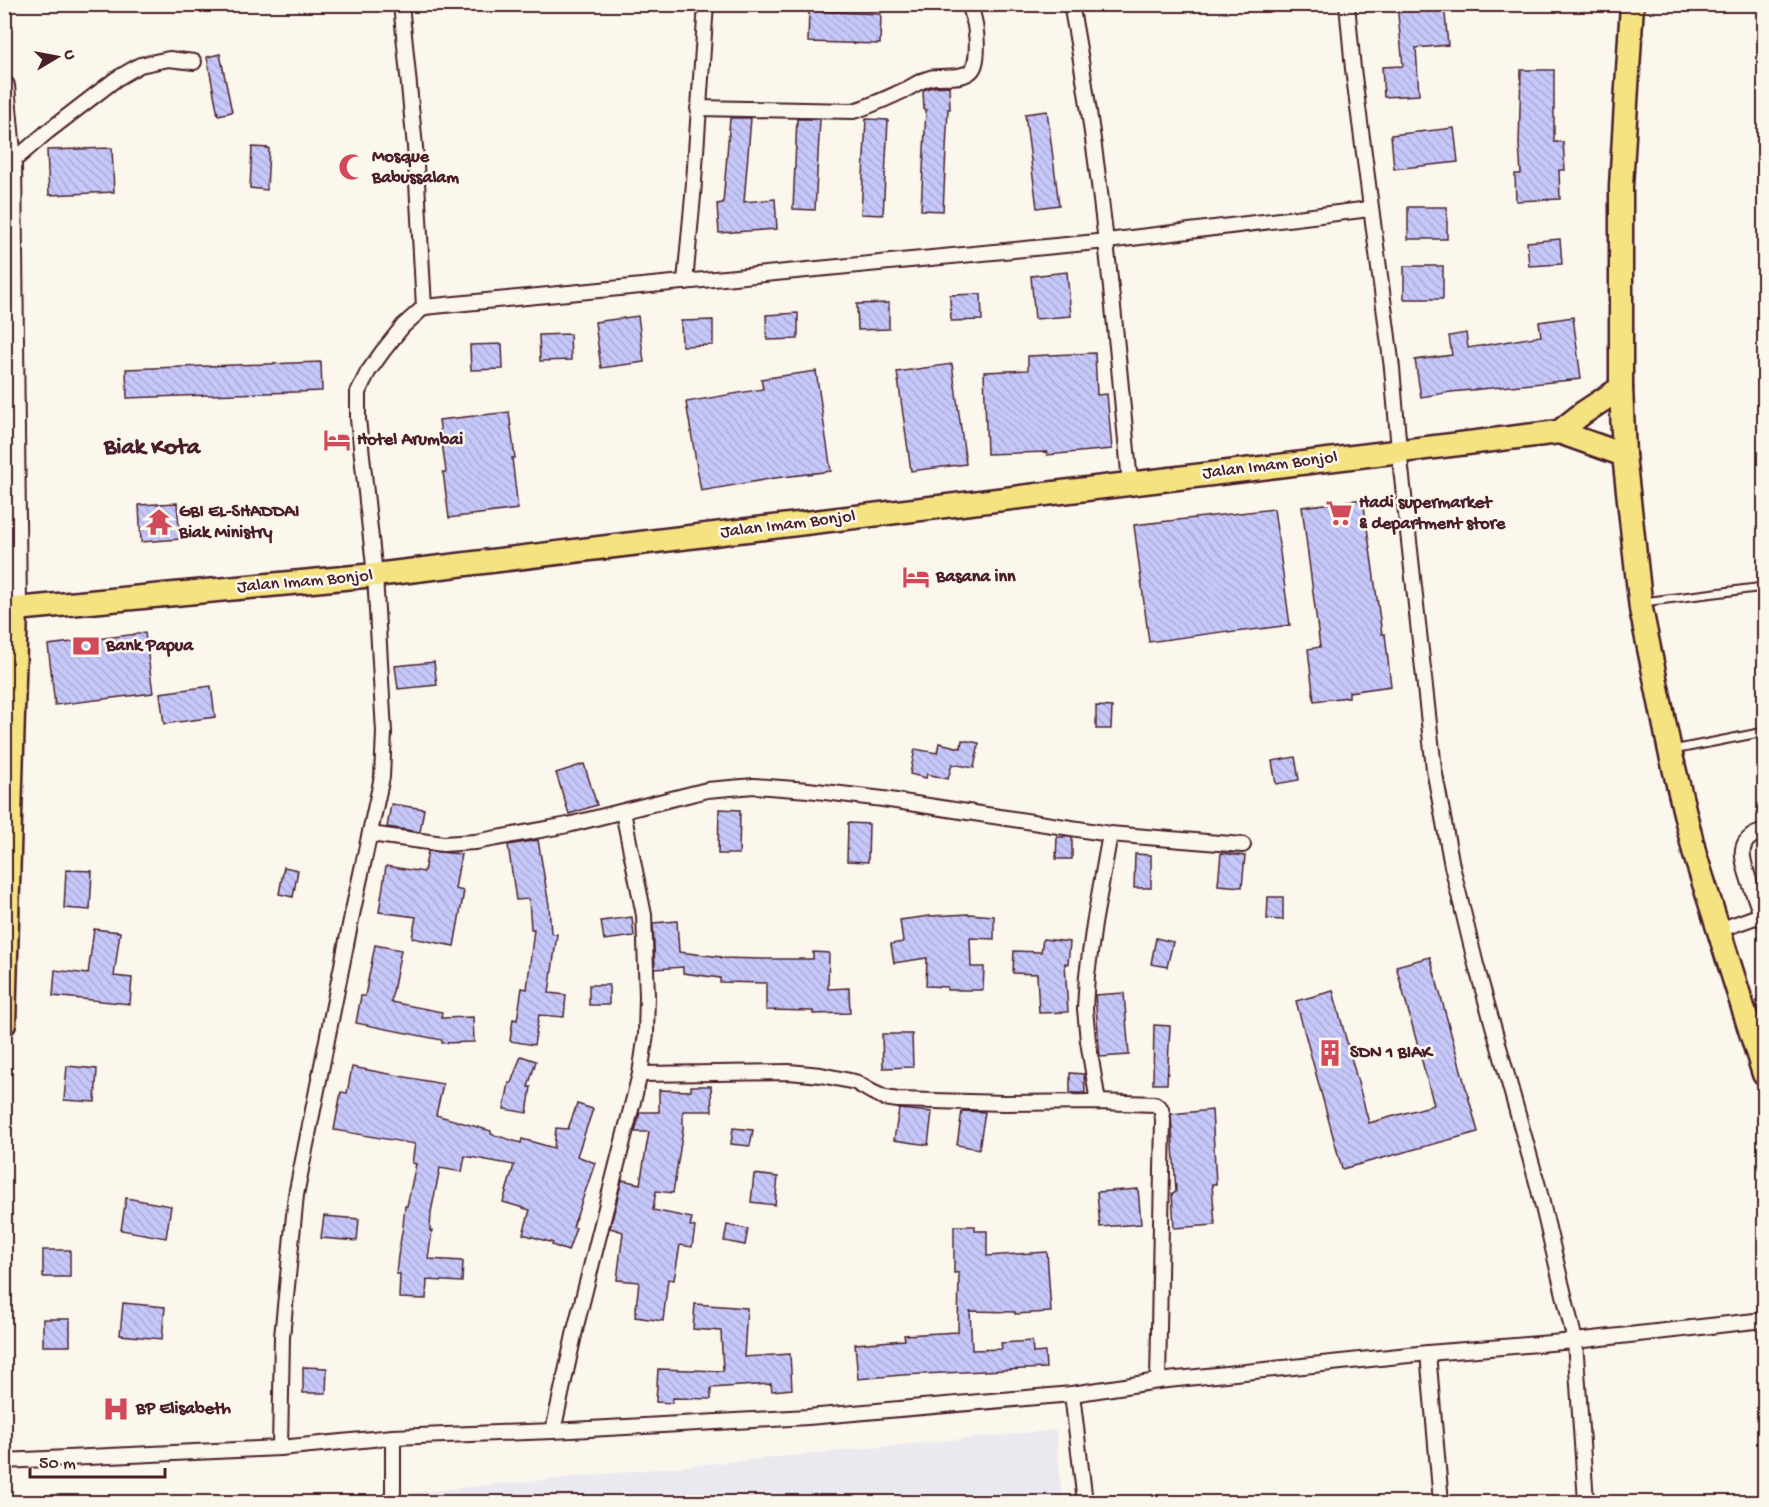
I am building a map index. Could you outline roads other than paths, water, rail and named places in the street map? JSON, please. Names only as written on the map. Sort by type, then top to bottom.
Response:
[{"type":"main road","points":[[1632,4],[1621,186],[1621,388],[1624,455],[1640,603],[1670,751],[1695,855],[1764,1074]]},
{"type":"main road","points":[[4,86],[11,163],[10,609],[4,1024]]},
{"type":"main road","points":[[1559,432],[1621,388]]},
{"type":"main road","points":[[1559,432],[1624,455]]},
{"type":"main road","name":"Jalan Imam Bonjol","points":[[10,609],[375,575],[1559,432]]},
{"type":"street","points":[[401,4],[415,147],[424,307]]},
{"type":"street","points":[[685,282],[706,4]]},
{"type":"street","points":[[698,108],[853,111],[871,106],[927,78],[970,73],[975,62],[976,33],[974,19],[967,4]]},
{"type":"street","points":[[1071,4],[1088,96],[1107,241],[1130,483]]},
{"type":"street","points":[[1347,4],[1370,209],[1392,368],[1434,769],[1452,866],[1476,965],[1538,1186],[1575,1341],[1586,1503]]},
{"type":"street","points":[[11,163],[46,132],[116,79],[140,65],[169,59],[194,62]]},
{"type":"street","points":[[280,1448],[282,1337],[296,1195],[382,777],[384,732],[375,575],[358,419],[358,392],[368,372],[403,326],[424,307],[1107,241],[1370,209]]},
{"type":"street","points":[[370,834],[444,844],[475,842],[568,825],[707,790],[754,786],[883,799],[1110,834],[1243,845]]},
{"type":"street","points":[[553,1431],[576,1326],[640,1074],[646,1034],[644,915],[623,812]]},
{"type":"street","points":[[1719,930],[1763,919],[1743,860],[1743,849],[1747,840],[1754,834],[1764,831]]},
{"type":"street","points":[[1098,1102],[1085,1009],[1092,934],[1110,834]]},
{"type":"street","points":[[640,1074],[789,1072],[821,1075],[847,1079],[885,1098],[898,1100],[1155,1104],[1161,1109],[1163,1119],[1158,1381]]},
{"type":"street","points":[[4,1461],[280,1448],[393,1437],[808,1417],[1072,1394],[1158,1381],[1428,1353],[1575,1341],[1764,1320]]},
{"type":"street","points":[[1428,1353],[1441,1503]]},
{"type":"street","points":[[1072,1394],[1085,1503]]},
{"type":"street","points":[[393,1437],[393,1503]]},
{"type":"lane","points":[[1640,603],[1764,587]]},
{"type":"lane","points":[[1670,751],[1764,732]]},
{"type":"place","name":"Mosque Babussalam","points":[[352,167]]},
{"type":"place","name":"Hotel Arumbai","points":[[337,440]]},
{"type":"place","name":"Hadi supermarket & department store","points":[[1339,513]]},
{"type":"place","name":"GBI EL-SHADDAI Biak Ministry","points":[[159,522]]},
{"type":"place","name":"Basana inn","points":[[916,577]]},
{"type":"place","name":"Bank Papua","points":[[86,646]]},
{"type":"place","name":"SDN 1 BIAK","points":[[1330,1053]]},
{"type":"place","name":"BP Elisabeth","points":[[116,1409]]},
{"type":"district","name":"Biak Kota","points":[[152,448]]}]
